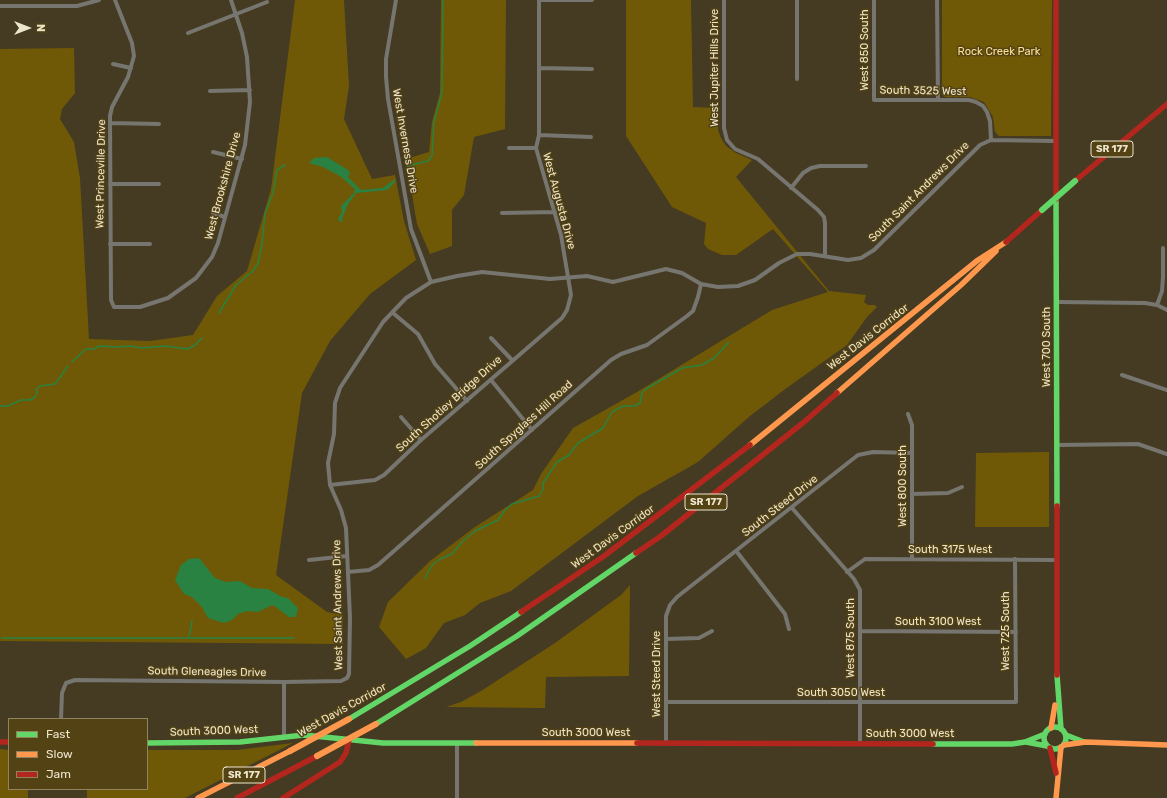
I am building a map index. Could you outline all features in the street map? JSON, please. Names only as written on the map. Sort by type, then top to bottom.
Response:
[{"type":"main road","name":"West 700 South","points":[[1051,728],[1056,694],[1057,560],[1057,302],[1055,141],[1056,0]]},
{"type":"main road","name":"West Davis Corridor","points":[[237,798],[376,724],[483,659],[552,614],[631,558],[718,492],[804,422],[972,275],[1006,242],[1075,181],[1167,104]]},
{"type":"main road","name":"West Davis Corridor","points":[[198,798],[349,719],[470,646],[571,580],[696,488],[978,260],[1006,242]]},
{"type":"main road","name":"West 700 South","points":[[1056,694],[1061,729]]},
{"type":"main road","points":[[1056,777],[1048,747],[1044,740],[1045,734],[1051,728],[1061,729],[1066,734],[1086,742]]},
{"type":"main road","name":"South 3000 West","points":[[148,742],[240,742],[284,736],[313,735],[383,743],[457,744],[1012,744],[1025,742],[1045,734]]},
{"type":"main road","points":[[1056,798],[1056,777],[1066,734]]},
{"type":"main road","points":[[283,798],[340,762],[346,753],[349,740]]},
{"type":"main road","name":"South 3000 West","points":[[1025,742],[1048,747]]},
{"type":"main road","points":[[1048,747],[1055,749],[1062,746],[1086,742],[1167,745]]},
{"type":"street","points":[[38,0],[38,6]]},
{"type":"street","points":[[0,6],[77,6],[99,0]]},
{"type":"street","name":"West Princeville Drive","points":[[114,307],[111,300],[110,123],[112,107],[131,68],[134,56],[132,43],[115,0]]},
{"type":"street","name":"West Brookshire Drive","points":[[114,307],[140,307],[168,298],[196,278],[212,257],[242,159],[249,125],[250,90],[247,57],[236,13],[231,0]]},
{"type":"street","name":"West Inverness Drive","points":[[396,0],[386,59],[388,92],[411,229],[431,282]]},
{"type":"street","points":[[539,0],[592,0]]},
{"type":"street","name":"West Augusta Drive","points":[[539,0],[539,135],[536,148],[555,212],[569,278],[571,295],[568,310]]},
{"type":"street","name":"West Jupiter Hills Drive","points":[[724,0],[724,128],[727,140],[735,149],[758,159],[818,210],[824,217],[825,256]]},
{"type":"street","points":[[797,0],[797,79]]},
{"type":"street","name":"West 850 South","points":[[874,0],[874,100]]},
{"type":"street","points":[[937,0],[938,100]]},
{"type":"street","points":[[188,33],[267,2]]},
{"type":"street","points":[[113,64],[131,68]]},
{"type":"street","points":[[539,68],[592,69]]},
{"type":"street","points":[[210,91],[250,90]]},
{"type":"street","name":"South 3525 West","points":[[874,100],[969,100],[983,106],[990,121],[991,140]]},
{"type":"street","points":[[110,123],[159,124]]},
{"type":"street","points":[[539,135],[591,137]]},
{"type":"street","points":[[991,140],[1055,141]]},
{"type":"street","name":"South Saint Andrews Drive","points":[[393,313],[406,298],[431,282],[482,272],[550,280],[587,276],[613,282],[666,269],[682,273],[701,284],[718,287],[738,286],[755,280],[779,263],[797,254],[807,253],[848,260],[861,258],[868,255],[974,150],[991,140]]},
{"type":"street","points":[[509,148],[536,148]]},
{"type":"street","points":[[213,152],[242,159]]},
{"type":"street","points":[[791,188],[803,173],[811,168],[820,166],[866,166]]},
{"type":"street","points":[[110,184],[159,184]]},
{"type":"street","points":[[502,213],[555,212]]},
{"type":"street","points":[[213,213],[225,217]]},
{"type":"street","points":[[110,244],[150,244]]},
{"type":"street","points":[[1157,305],[1165,278],[1163,248]]},
{"type":"street","name":"South Spyglass Hill Road","points":[[348,572],[369,570],[378,565],[611,360],[621,354],[647,345],[687,316],[693,311],[701,284]]},
{"type":"street","points":[[1057,302],[1145,303],[1157,305],[1167,310]]},
{"type":"street","name":"South Shotley Bridge Drive","points":[[330,485],[375,480],[384,475],[421,440],[562,318],[568,310]]},
{"type":"street","points":[[393,313],[418,334],[436,364],[467,401]]},
{"type":"street","name":"West Saint Andrews Drive","points":[[347,678],[349,674],[350,618],[346,528],[341,510],[330,485],[328,463],[334,434],[335,403],[340,388],[382,322],[393,313]]},
{"type":"street","points":[[491,338],[512,360]]},
{"type":"street","points":[[1122,375],[1167,390]]},
{"type":"street","points":[[491,380],[532,430]]},
{"type":"street","name":"West 800 South","points":[[908,414],[912,426],[912,558]]},
{"type":"street","points":[[401,417],[421,440]]},
{"type":"street","points":[[1057,445],[1138,444],[1167,454]]},
{"type":"street","name":"South Steed Drive","points":[[670,605],[677,597],[737,552],[858,455],[873,452],[912,453]]},
{"type":"street","points":[[912,494],[948,493],[962,487]]},
{"type":"street","name":"West 875 South","points":[[792,508],[854,579],[860,590],[860,744]]},
{"type":"street","points":[[737,552],[785,614],[789,629]]},
{"type":"street","points":[[309,560],[347,556]]},
{"type":"street","name":"South 3175 West","points":[[847,572],[865,559],[912,558],[1057,560]]},
{"type":"street","name":"West 725 South","points":[[1015,559],[1016,702]]},
{"type":"street","name":"West Steed Drive","points":[[666,743],[666,616],[670,605]]},
{"type":"street","points":[[666,639],[699,638],[712,631]]},
{"type":"street","name":"South 3100 West","points":[[861,631],[1016,632]]},
{"type":"street","name":"South Gleneagles Drive","points":[[62,718],[62,693],[66,683],[75,680],[284,682],[341,681],[347,678]]},
{"type":"street","points":[[284,682],[284,736]]},
{"type":"street","name":"South 3050 West","points":[[666,702],[1016,702]]},
{"type":"street","points":[[457,744],[457,798]]},
{"type":"green space","points":[[295,0],[344,0],[349,86],[344,119],[372,179],[395,175],[404,221],[416,260],[370,294],[330,341],[302,393],[276,575],[327,612],[343,615],[343,644],[0,641],[0,49],[74,48],[75,93],[62,109],[60,119],[74,142],[80,178],[89,339],[150,341],[193,335],[217,296],[247,271],[271,189]]},
{"type":"green space","points":[[441,0],[506,0],[505,129],[474,137],[464,195],[452,210],[452,246],[430,254],[417,224],[406,159],[429,152],[432,122],[440,93]]},
{"type":"green space","points":[[626,0],[691,0],[693,107],[718,108],[718,130],[726,146],[736,153],[752,160],[736,177],[829,291],[866,295],[864,302],[868,305],[875,305],[877,307],[867,317],[847,345],[750,416],[698,462],[638,496],[511,591],[480,603],[465,615],[444,623],[426,648],[406,659],[379,627],[388,602],[430,561],[475,527],[533,490],[541,474],[573,428],[637,392],[772,310],[828,292],[773,229],[736,255],[722,255],[708,249],[704,244],[706,223],[672,207],[626,136]]},
{"type":"green space","name":"Rock Creek Park","points":[[942,0],[1052,0],[1051,136],[999,136],[995,132],[993,117],[984,102],[970,97],[945,97],[942,92]]},
{"type":"green space","points":[[1049,452],[1049,527],[975,527],[976,453]]},
{"type":"green space","points":[[630,585],[629,676],[546,677],[545,708],[446,707],[461,702],[481,691],[555,643],[621,595]]},
{"type":"green space","points":[[293,743],[185,798],[87,798],[87,790],[148,790],[148,750],[237,750]]},
{"type":"green space","points":[[0,749],[8,750],[8,790],[28,790],[28,798],[0,798]]},
{"type":"shaded area","points":[[327,157],[348,170],[350,173],[348,177],[361,190],[383,188],[395,179],[395,182],[387,190],[356,193],[348,204],[342,219],[343,221],[341,222],[338,219],[342,212],[341,206],[354,193],[355,189],[340,176],[323,167],[309,163],[314,158]]},
{"type":"shaded area","points":[[199,558],[215,578],[226,582],[240,581],[252,588],[268,589],[282,597],[288,598],[298,608],[296,617],[289,617],[272,605],[258,612],[247,611],[238,614],[232,620],[224,623],[208,618],[202,607],[192,597],[184,594],[175,580],[181,565],[189,559]]},
{"type":"waterway","points":[[407,166],[428,161],[432,156],[434,122],[442,92],[443,0]]},
{"type":"waterway","points":[[219,313],[236,285],[253,271],[258,263],[262,244],[265,213],[273,193],[277,170],[285,165]]},
{"type":"waterway","points":[[72,362],[86,349],[94,349],[99,346],[130,346],[142,348],[165,346],[188,349],[202,338]]},
{"type":"waterway","points":[[425,578],[432,565],[440,559],[452,554],[462,542],[475,531],[498,520],[505,510],[512,504],[539,496],[543,489],[543,483],[557,462],[569,455],[578,443],[603,428],[612,412],[623,406],[635,406],[640,403],[642,393],[646,389],[682,368],[702,365],[714,358],[729,342]]},
{"type":"waterway","points":[[0,406],[8,406],[21,400],[30,400],[35,397],[37,393],[36,389],[40,386],[55,384],[68,366]]},
{"type":"waterway","points":[[189,637],[192,621]]},
{"type":"waterway","points":[[2,638],[294,638]]},
{"type":"traffic: fast","points":[[1042,210],[1075,181]]},
{"type":"traffic: fast","points":[[1056,199],[1057,506]]},
{"type":"traffic: fast","points":[[376,724],[517,636],[636,553]]},
{"type":"traffic: fast","points":[[349,719],[470,646],[521,612]]},
{"type":"traffic: fast","points":[[1057,675],[1061,729]]},
{"type":"traffic: fast","points":[[1055,727],[1063,730],[1066,738],[1063,746],[1055,749],[1047,746],[1044,738],[1047,730],[1055,727]]},
{"type":"traffic: fast","points":[[933,744],[1012,744],[1025,742],[1045,734]]},
{"type":"traffic: fast","points":[[148,743],[240,742],[304,735],[383,743],[476,743]]},
{"type":"traffic: fast","points":[[1066,735],[1084,742]]},
{"type":"traffic: fast","points":[[1026,742],[1047,746]]},
{"type":"traffic: slow","points":[[750,445],[978,260],[1006,242]]},
{"type":"traffic: slow","points":[[837,393],[961,285],[996,251]]},
{"type":"traffic: slow","points":[[1051,728],[1055,705]]},
{"type":"traffic: slow","points":[[290,751],[349,719]]},
{"type":"traffic: slow","points":[[317,756],[376,724]]},
{"type":"traffic: slow","points":[[1064,745],[1086,742],[1167,745]]},
{"type":"traffic: slow","points":[[476,743],[637,743]]},
{"type":"traffic: slow","points":[[1056,798],[1061,747]]},
{"type":"traffic: slow","points":[[198,798],[290,751]]},
{"type":"traffic: jam","points":[[1056,0],[1056,199]]},
{"type":"traffic: jam","points":[[1075,181],[1167,104]]},
{"type":"traffic: jam","points":[[1006,242],[1042,210]]},
{"type":"traffic: jam","points":[[636,553],[661,536],[804,422],[837,393]]},
{"type":"traffic: jam","points":[[521,612],[604,556],[750,445]]},
{"type":"traffic: jam","points":[[1057,506],[1057,675]]},
{"type":"traffic: jam","points":[[283,798],[340,762],[346,753],[349,740]]},
{"type":"traffic: jam","points":[[0,742],[8,742]]},
{"type":"traffic: jam","points":[[637,743],[933,744]]},
{"type":"traffic: jam","points":[[1050,748],[1056,773]]},
{"type":"traffic: jam","points":[[237,798],[317,756]]}]
